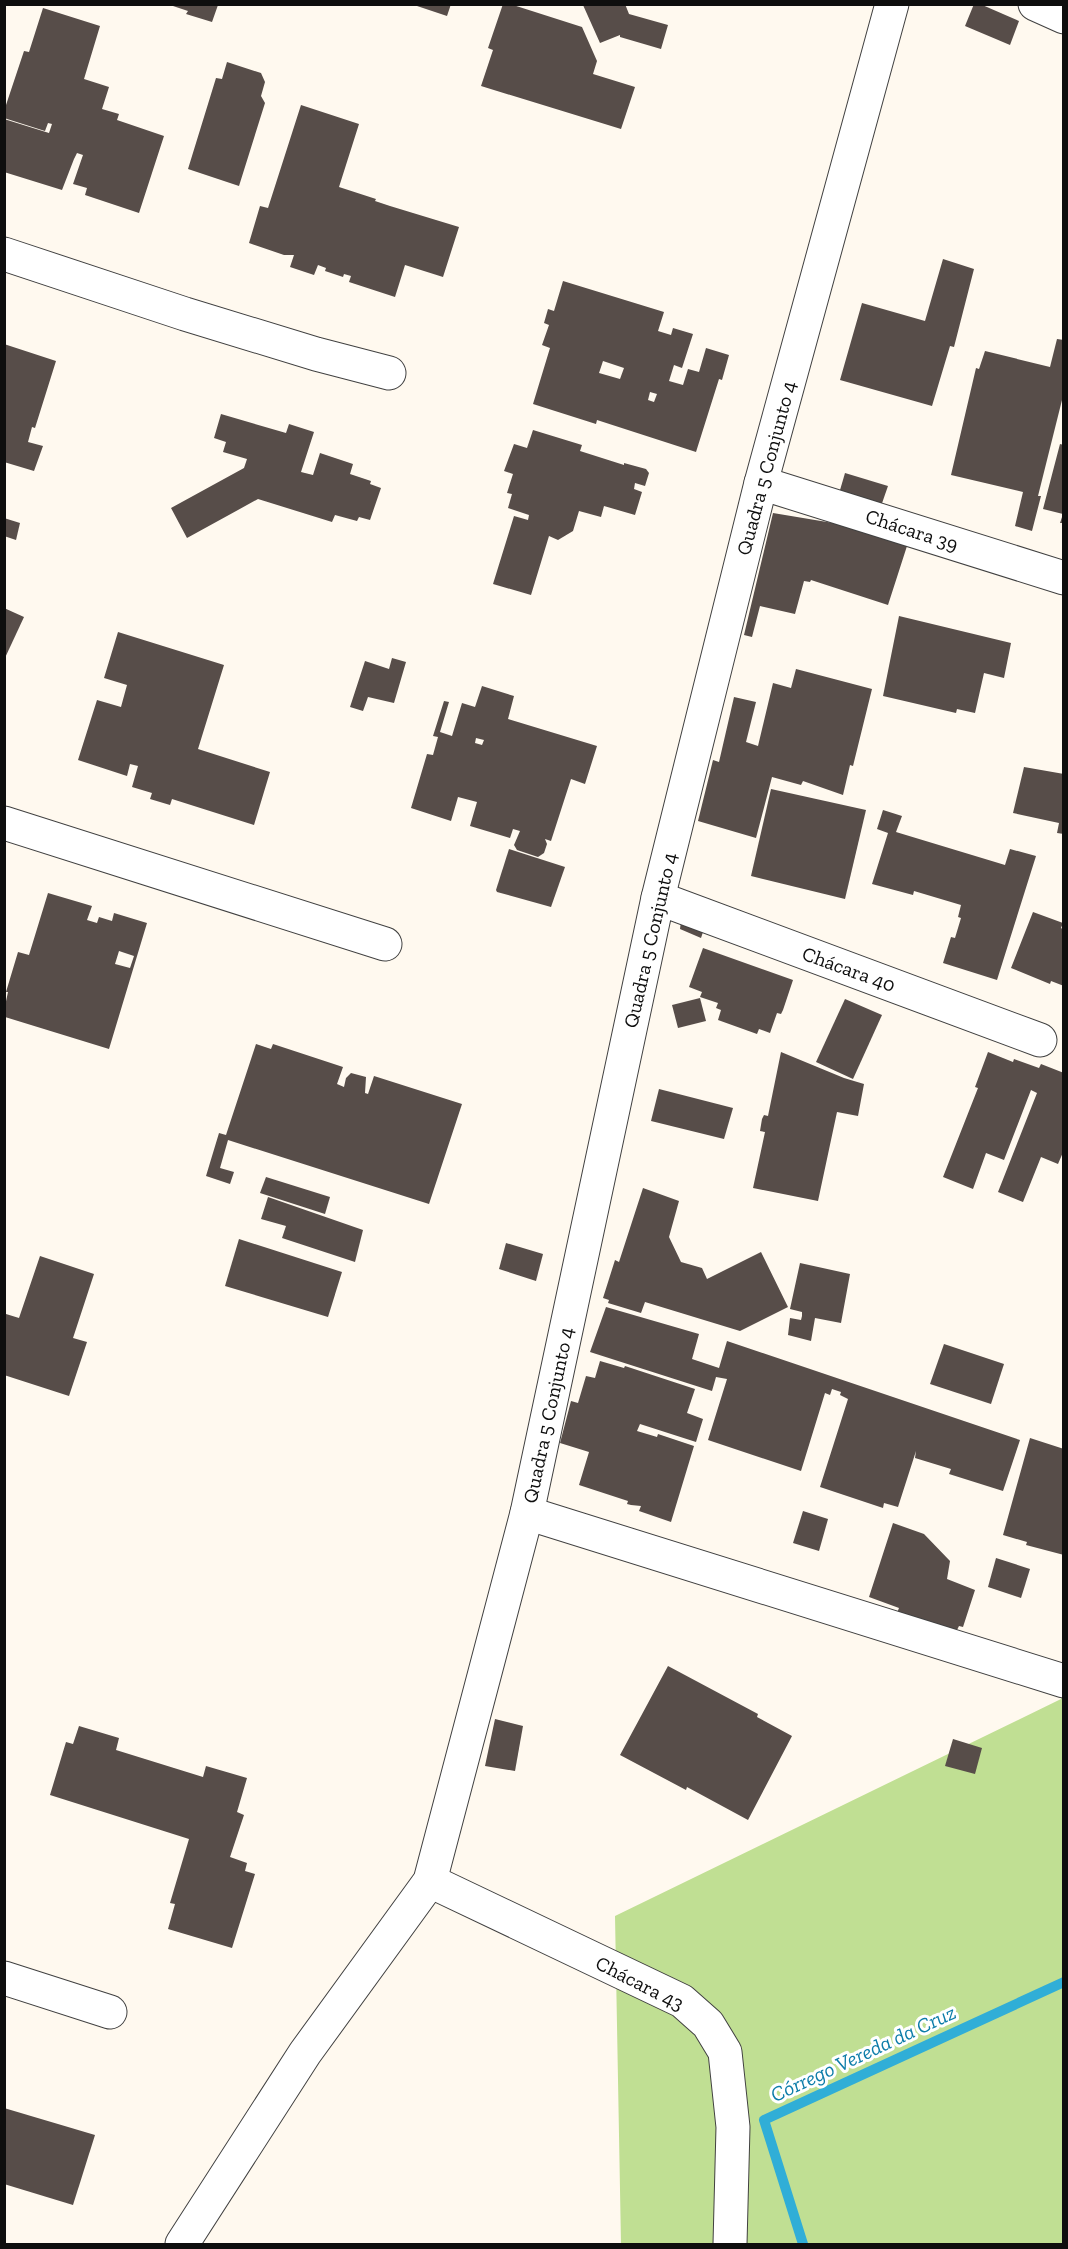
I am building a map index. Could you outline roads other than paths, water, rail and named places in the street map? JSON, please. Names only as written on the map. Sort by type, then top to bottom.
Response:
[{"type":"street","name":"Quadra 5 Conjunto 4","points":[[430,1881],[527,1513],[658,898],[761,483],[892,4]]},
{"type":"street","points":[[1035,4],[1064,17]]},
{"type":"street","points":[[4,254],[185,314],[316,354],[389,373]]},
{"type":"street","name":"Chácara 39","points":[[761,483],[1064,578]]},
{"type":"street","points":[[4,823],[385,944]]},
{"type":"street","name":"Chácara 40","points":[[658,898],[1040,1040]]},
{"type":"street","points":[[527,1513],[1064,1682]]},
{"type":"street","points":[[182,2244],[305,2053],[430,1881]]},
{"type":"street","name":"Chácara 43","points":[[430,1881],[682,2001],[708,2024],[725,2052],[733,2127],[730,2244]]},
{"type":"street","points":[[4,1978],[110,2012]]},
{"type":"waterway","name":"Córrego Vereda da Cruz","points":[[803,2244],[764,2120],[1064,1982]]}]
